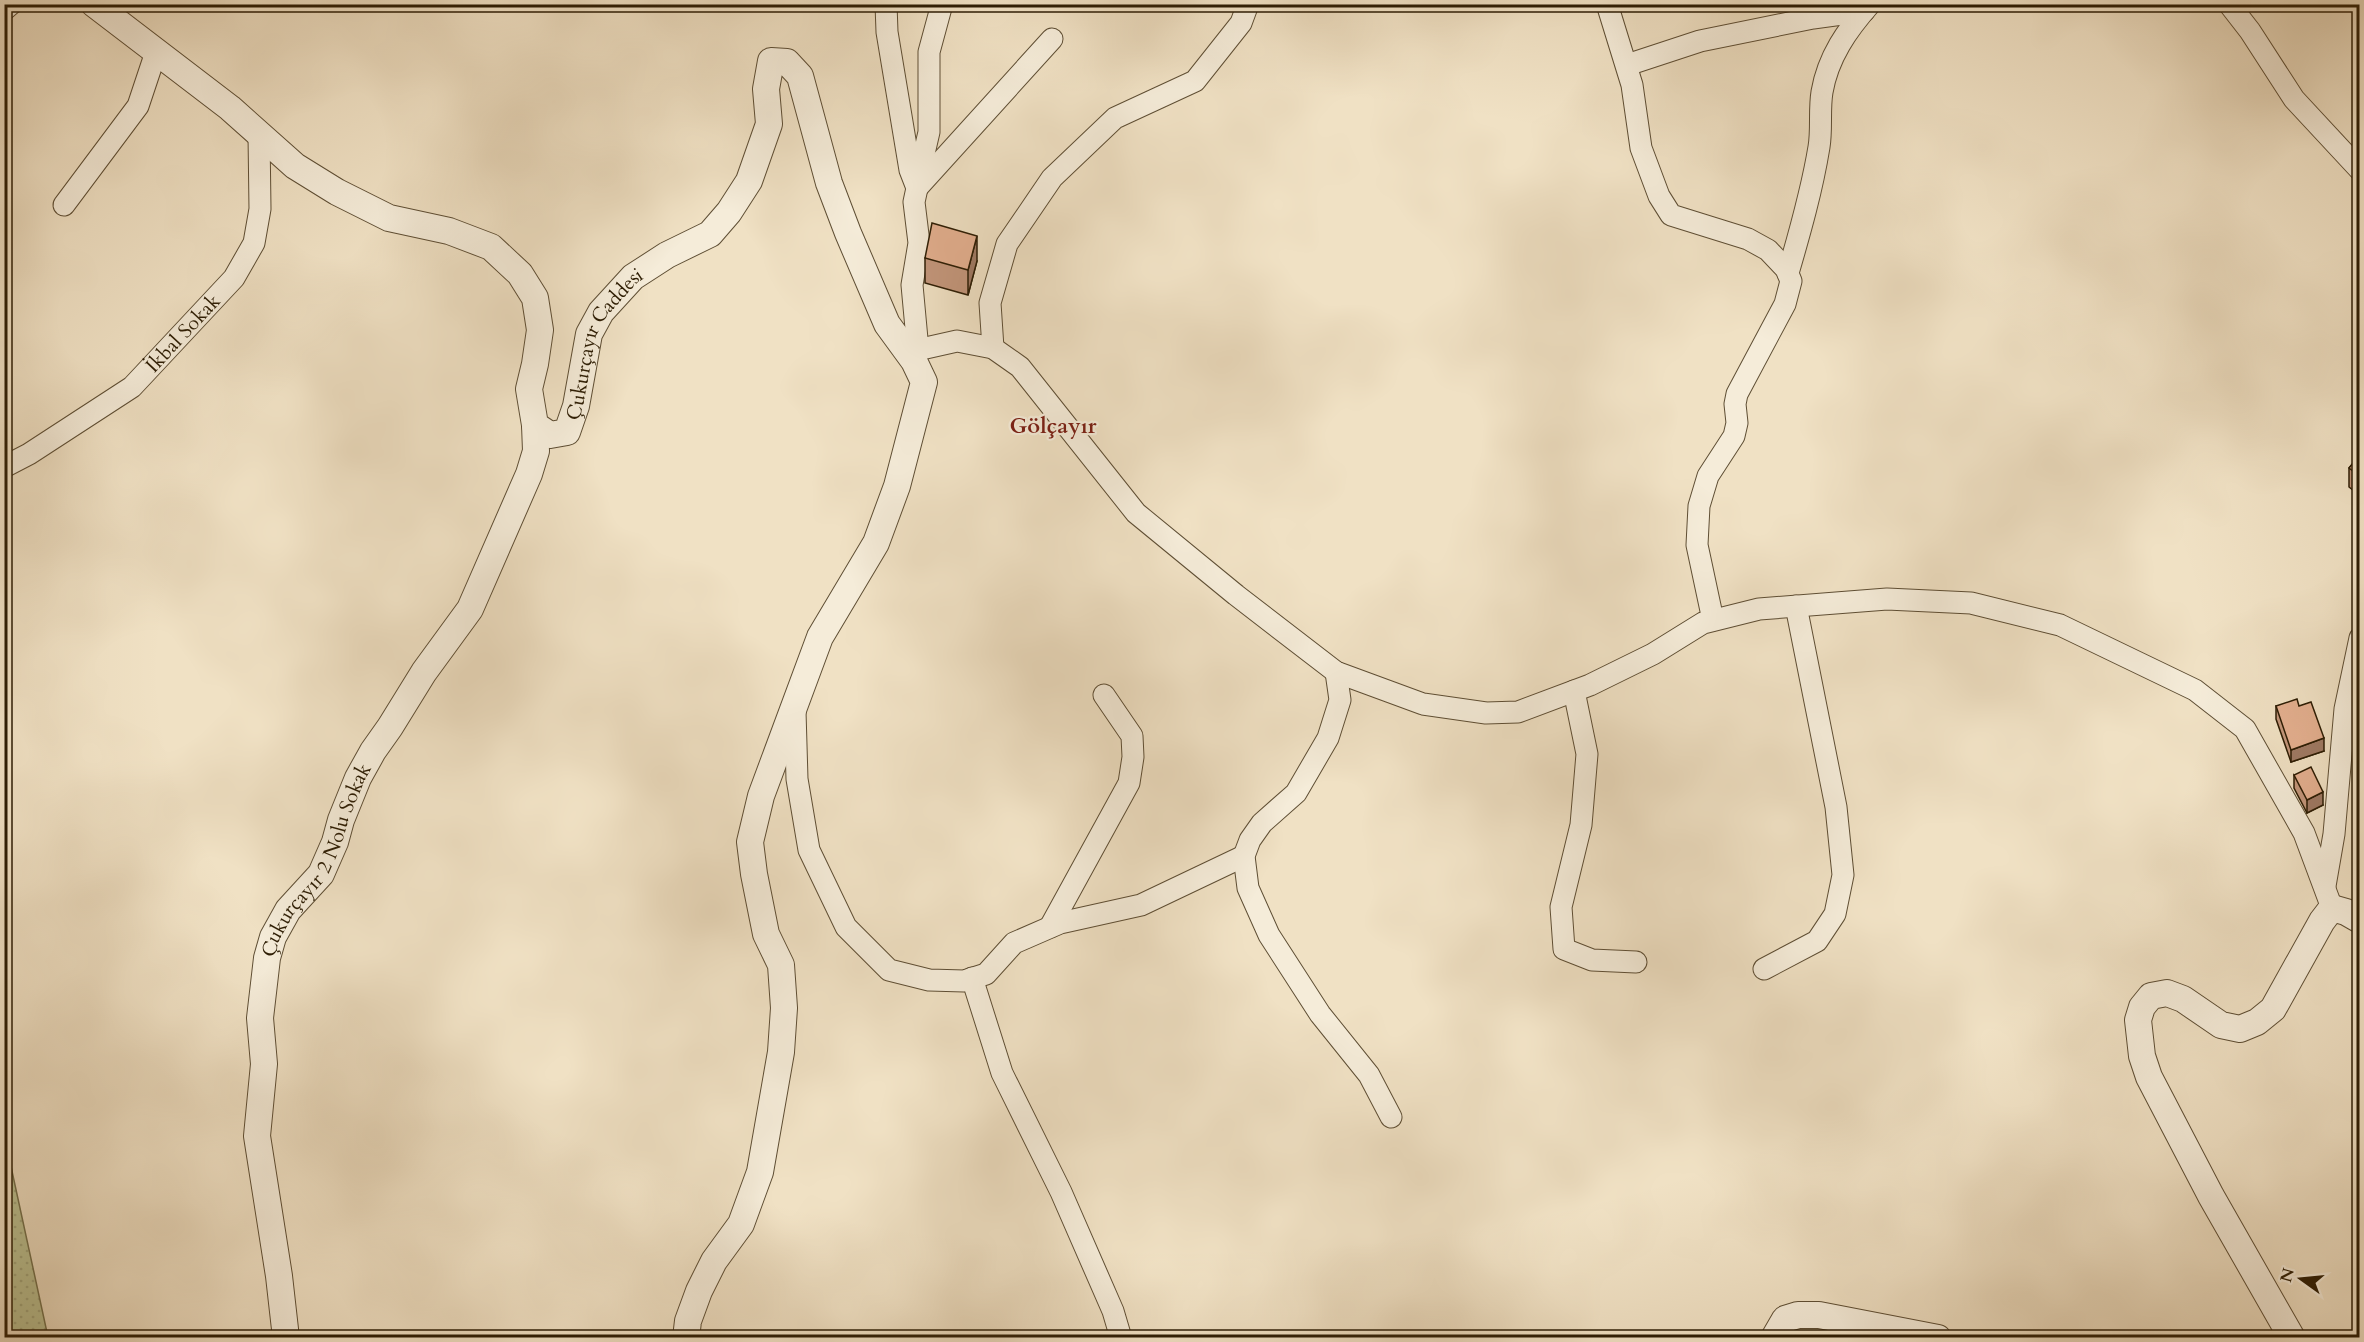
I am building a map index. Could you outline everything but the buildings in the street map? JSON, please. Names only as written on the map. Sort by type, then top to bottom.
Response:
[{"type":"street","points":[[4,10],[11,4]]},
{"type":"street","name":"Çukurçayır Caddesi","points":[[94,4],[230,108],[295,166],[336,192],[389,218],[449,231],[491,247],[520,274],[535,298],[540,330],[535,364],[528,389],[535,425],[550,435],[567,432],[576,406],[589,334],[601,312],[633,277],[667,255],[710,234],[729,212],[749,182],[769,124],[766,89],[771,61],[787,62],[800,76],[829,183],[862,266],[887,324],[913,351]]},
{"type":"street","points":[[886,4],[887,32],[904,136],[910,170],[917,188]]},
{"type":"street","points":[[686,1338],[688,1321],[709,1271],[741,1224],[760,1172],[781,1052],[784,1008],[781,965],[766,934],[750,842],[761,796],[820,637],[876,543],[897,486],[924,382],[913,351],[912,285],[919,243],[914,201],[928,132],[929,52],[942,4]]},
{"type":"street","points":[[993,348],[990,303],[1007,244],[1052,178],[1114,118],[1195,81],[1241,23],[1248,4]]},
{"type":"street","points":[[1607,4],[1627,65],[1641,148],[1659,196],[1671,215],[1748,238],[1768,250],[1788,273],[1791,280],[1785,304],[1737,394],[1735,404],[1737,423],[1734,436],[1708,476],[1699,506],[1697,545],[1713,620]]},
{"type":"street","points":[[2229,4],[2250,31],[2294,99],[2360,170]]},
{"type":"street","points":[[1627,65],[1700,41],[1805,12],[1867,8]]},
{"type":"street","points":[[1788,273],[1819,146],[1822,92],[1832,58],[1852,24],[1867,8]]},
{"type":"street","points":[[917,188],[1052,39]]},
{"type":"street","points":[[64,205],[138,106],[156,52]]},
{"type":"street","name":"İkbal Sokak","points":[[4,467],[29,454],[132,387],[234,278],[254,243],[260,209],[259,135]]},
{"type":"street","points":[[913,351],[957,341],[993,348],[1020,366],[1136,513],[1236,596],[1336,672],[1423,704],[1486,713],[1518,712],[1574,691],[1653,654],[1703,623],[1759,609],[1887,599],[1971,603],[2060,625],[2195,690],[2245,729],[2304,833],[2328,899],[2360,920]]},
{"type":"street","name":"Çukurçayır 2 Nolu Sokak","points":[[286,1338],[279,1276],[257,1136],[264,1064],[260,1018],[267,958],[273,937],[288,910],[321,874],[358,778],[373,751],[424,672],[470,609],[529,474],[536,451],[535,425]]},
{"type":"street","points":[[1764,969],[1817,941],[1835,914],[1843,875],[1836,807],[1796,606]]},
{"type":"street","points":[[2292,1338],[2211,1196],[2149,1077],[2142,1056],[2138,1020],[2142,1007],[2151,996],[2167,993],[2183,999],[2221,1025],[2240,1029],[2257,1022],[2273,1009],[2322,921],[2328,899],[2344,709],[2360,638]]},
{"type":"street","points":[[1336,672],[1340,700],[1328,738],[1296,792],[1262,824],[1250,840],[1244,856],[1248,888],[1269,935],[1320,1014],[1369,1075],[1391,1117]]},
{"type":"street","points":[[1574,691],[1587,754],[1581,825],[1561,907],[1564,949],[1592,960],[1636,962]]},
{"type":"street","points":[[1050,927],[1129,783],[1133,757],[1132,736],[1104,695]]},
{"type":"street","points":[[795,704],[797,779],[809,850],[846,927],[889,970],[929,980],[964,981],[986,974],[1014,943],[1050,927],[1141,905],[1244,856]]},
{"type":"street","points":[[972,978],[1002,1073],[1061,1192],[1113,1311],[1121,1338]]},
{"type":"street","points":[[1774,1338],[1785,1319],[1819,1315],[1938,1338]]},
{"type":"green space","points":[[5,1139],[48,1337],[5,1337]]},
{"type":"district","name":"Gölçayır","points":[[1053,426]]}]
